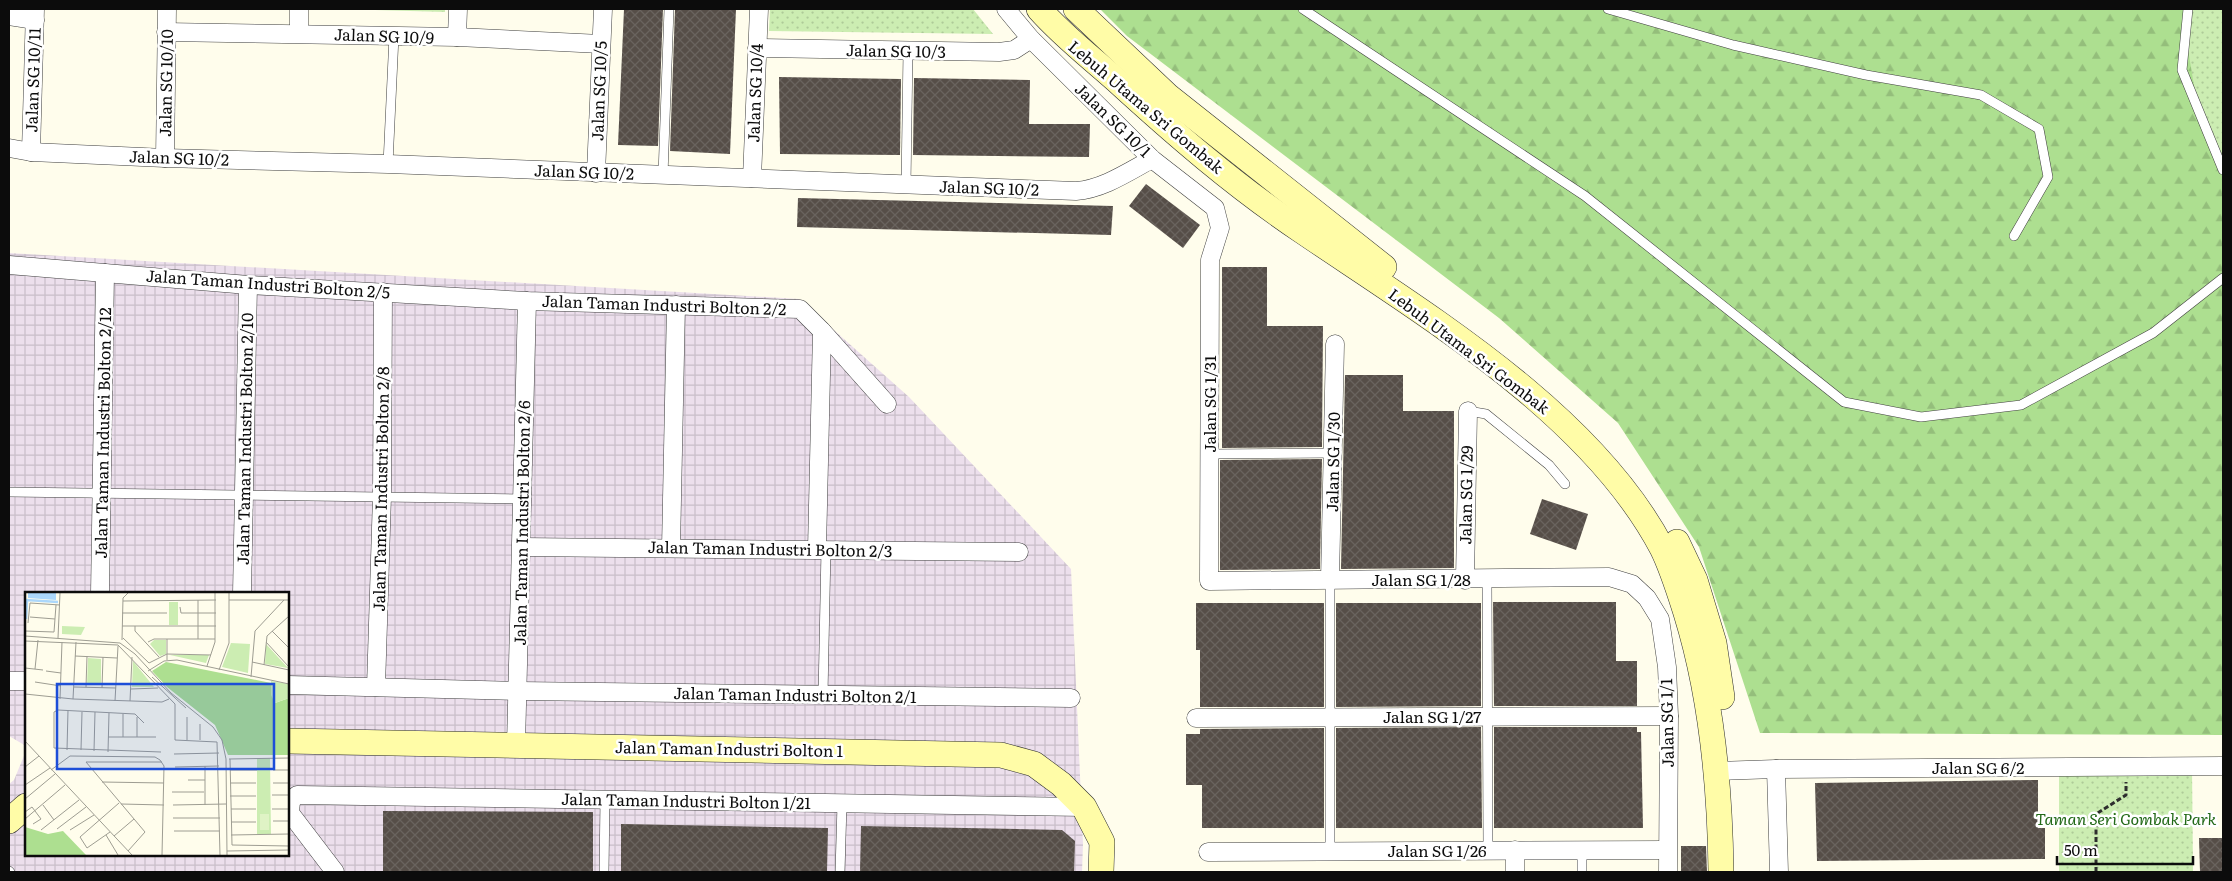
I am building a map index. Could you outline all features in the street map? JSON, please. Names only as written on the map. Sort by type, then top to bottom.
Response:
[{"type":"street","name":"Jalan SG 10/10","points":[[164,158],[167,9]]},
{"type":"street","points":[[299,9],[300,33]]},
{"type":"street","points":[[457,37],[458,9]]},
{"type":"street","name":"Jalan SG 10/5","points":[[596,173],[603,9]]},
{"type":"street","name":"Jalan SG 10/4","points":[[752,178],[759,9]]},
{"type":"street","name":"Jalan SG 10/1","points":[[1006,9],[1031,40],[1152,159],[1214,208],[1220,228]]},
{"type":"street","name":"Lebuh Utama Sri Gombak","points":[[1039,9],[1061,34],[1196,152],[1299,229],[1443,326],[1550,411],[1583,444],[1642,514],[1662,549],[1674,576],[1696,646],[1725,771],[1721,872]]},
{"type":"street","name":"Lebuh Utama Sri Gombak","points":[[1076,9],[1168,96],[1378,264],[1464,323],[1550,393],[1602,442],[1650,500],[1674,536],[1695,580],[1714,643],[1736,872]]},
{"type":"street","points":[[9,16],[35,14]]},
{"type":"street","name":"Jalan SG 10/11","points":[[31,152],[35,14]]},
{"type":"street","name":"Jalan SG 10/9","points":[[166,32],[457,37],[601,44]]},
{"type":"street","name":"Jalan SG 10/3","points":[[757,48],[908,52],[999,52],[1014,50],[1031,40]]},
{"type":"street","name":"Jalan SG 10/2","points":[[9,148],[31,152],[164,158],[388,164],[1076,191],[1089,190],[1152,159]]},
{"type":"street","name":"Jalan SG 1/31","points":[[1209,581],[1210,260],[1220,228]]},
{"type":"street","name":"Jalan Taman Industri Bolton 2/5","points":[[9,265],[248,285],[527,301]]},
{"type":"street","name":"Jalan Taman Industri Bolton 2/12","points":[[100,592],[105,273]]},
{"type":"street","name":"Jalan Taman Industri Bolton 2/10","points":[[242,592],[248,285]]},
{"type":"street","name":"Jalan Taman Industri Bolton 2/8","points":[[376,687],[382,496],[383,292]]},
{"type":"street","name":"Jalan Taman Industri Bolton 2/2","points":[[527,301],[800,309],[887,404]]},
{"type":"street","name":"Jalan Taman Industri Bolton 2/6","points":[[516,745],[519,691],[527,301]]},
{"type":"street","points":[[671,548],[676,305]]},
{"type":"street","points":[[821,549],[822,331]]},
{"type":"street","name":"Jalan SG 1/30","points":[[1330,580],[1335,344]]},
{"type":"street","name":"Jalan SG 1/29","points":[[1465,580],[1468,411]]},
{"type":"street","name":"Jalan Taman Industri Bolton 2/3","points":[[522,547],[1019,552]]},
{"type":"street","name":"Jalan SG 1/28","points":[[1209,581],[1487,580],[1609,577],[1632,584]]},
{"type":"street","name":"Jalan SG 1/1","points":[[1632,584],[1647,598],[1660,619],[1667,667],[1669,716],[1668,872]]},
{"type":"street","points":[[9,681],[25,681]]},
{"type":"street","points":[[289,686],[519,691]]},
{"type":"street","name":"Jalan Taman Industri Bolton 2/1","points":[[519,691],[1072,698]]},
{"type":"street","name":"Jalan SG 1/27","points":[[1196,718],[1669,716]]},
{"type":"street","name":"Jalan Taman Industri Bolton 1","points":[[289,741],[1002,755],[1034,764],[1061,784],[1084,807],[1102,842],[1101,872]]},
{"type":"street","name":"Jalan SG 6/2","points":[[1725,771],[2223,766]]},
{"type":"street","points":[[1776,769],[1779,872]]},
{"type":"street","name":"Jalan Taman Industri Bolton 1/21","points":[[335,872],[290,813],[291,801],[297,795],[1084,807]]},
{"type":"street","points":[[1514,850],[1515,872]]},
{"type":"street","name":"Jalan SG 1/26","points":[[1208,852],[1667,850]]},
{"type":"lane","points":[[662,175],[669,9]]},
{"type":"lane","points":[[1303,9],[1585,196],[1844,402],[1921,417],[2021,405],[2153,332],[2223,278]]},
{"type":"lane","points":[[1608,9],[1733,46],[1866,75],[1981,95],[2039,129],[2048,177],[2014,236]]},
{"type":"lane","points":[[2188,9],[2182,70],[2223,170]]},
{"type":"lane","points":[[388,164],[394,36]]},
{"type":"lane","points":[[906,185],[908,52]]},
{"type":"lane","points":[[1468,411],[1486,414],[1549,465],[1565,484]]},
{"type":"lane","points":[[1210,454],[1333,453]]},
{"type":"lane","points":[[9,492],[523,499]]},
{"type":"lane","points":[[821,549],[823,695]]},
{"type":"lane","points":[[1330,580],[1330,851]]},
{"type":"lane","points":[[1487,580],[1488,850]]},
{"type":"lane","points":[[604,872],[606,799]]},
{"type":"lane","points":[[840,872],[842,804]]},
{"type":"lane","points":[[1582,850],[1582,872]]},
{"type":"path","points":[[2096,872],[2096,814],[2126,795],[2125,767]]},
{"type":"shaded area","points":[[9,253],[799,299],[909,397],[1071,569],[1083,844],[1082,872],[9,872],[9,784],[14,780],[25,753],[25,856],[289,856],[289,592],[25,592],[25,745],[9,736]]},
{"type":"green space","points":[[340,9],[445,9],[445,12]]},
{"type":"green space","points":[[770,9],[973,9],[993,34],[769,31]]},
{"type":"green space","points":[[1100,9],[2191,9],[2198,110],[2223,157],[2223,735],[1760,733],[1699,547],[1618,423],[1499,318],[1127,36]]},
{"type":"green space","points":[[2191,9],[2223,9],[2223,157],[2198,110],[2186,37]]},
{"type":"green space","name":"Taman Seri Gombak Park","points":[[2192,766],[2193,872],[2059,872],[2059,767]]},
{"type":"building","points":[[624,9],[663,9],[658,146],[618,145]]},
{"type":"building","points":[[675,9],[736,9],[730,154],[670,151]]},
{"type":"building","points":[[779,77],[901,79],[900,155],[780,154]]},
{"type":"building","points":[[914,78],[1030,80],[1029,124],[1090,124],[1089,157],[913,155]]},
{"type":"building","points":[[1146,184],[1200,225],[1183,248],[1129,206]]},
{"type":"building","points":[[798,198],[1113,206],[1111,235],[797,227]]},
{"type":"building","points":[[1222,267],[1267,267],[1267,326],[1323,326],[1322,447],[1222,448]]},
{"type":"building","points":[[1345,375],[1403,375],[1403,411],[1454,411],[1454,568],[1341,569]]},
{"type":"building","points":[[1322,459],[1320,569],[1220,570],[1220,460]]},
{"type":"building","points":[[1542,499],[1588,514],[1576,550],[1530,534]]},
{"type":"building","points":[[1493,602],[1616,602],[1616,661],[1637,661],[1637,706],[1494,706]]},
{"type":"building","points":[[1196,603],[1324,603],[1324,707],[1200,707],[1200,650],[1196,650]]},
{"type":"building","points":[[1336,603],[1481,603],[1481,706],[1336,707]]},
{"type":"building","points":[[1481,727],[1482,828],[1336,828],[1336,728]]},
{"type":"building","points":[[1494,727],[1637,727],[1637,732],[1641,732],[1643,828],[1494,828]]},
{"type":"building","points":[[1324,728],[1324,828],[1202,828],[1202,785],[1186,785],[1186,734],[1200,734],[1200,729]]},
{"type":"building","points":[[2038,780],[2038,828],[2045,828],[2045,859],[1817,861],[1815,783]]},
{"type":"building","points":[[383,811],[593,812],[593,872],[383,872]]},
{"type":"building","points":[[621,824],[828,828],[827,872],[621,872]]},
{"type":"building","points":[[861,826],[1062,830],[1075,841],[1074,872],[860,872]]},
{"type":"building","points":[[2199,838],[2223,838],[2223,872],[2200,872]]},
{"type":"building","points":[[1681,846],[1706,846],[1707,872],[1681,872]]}]
